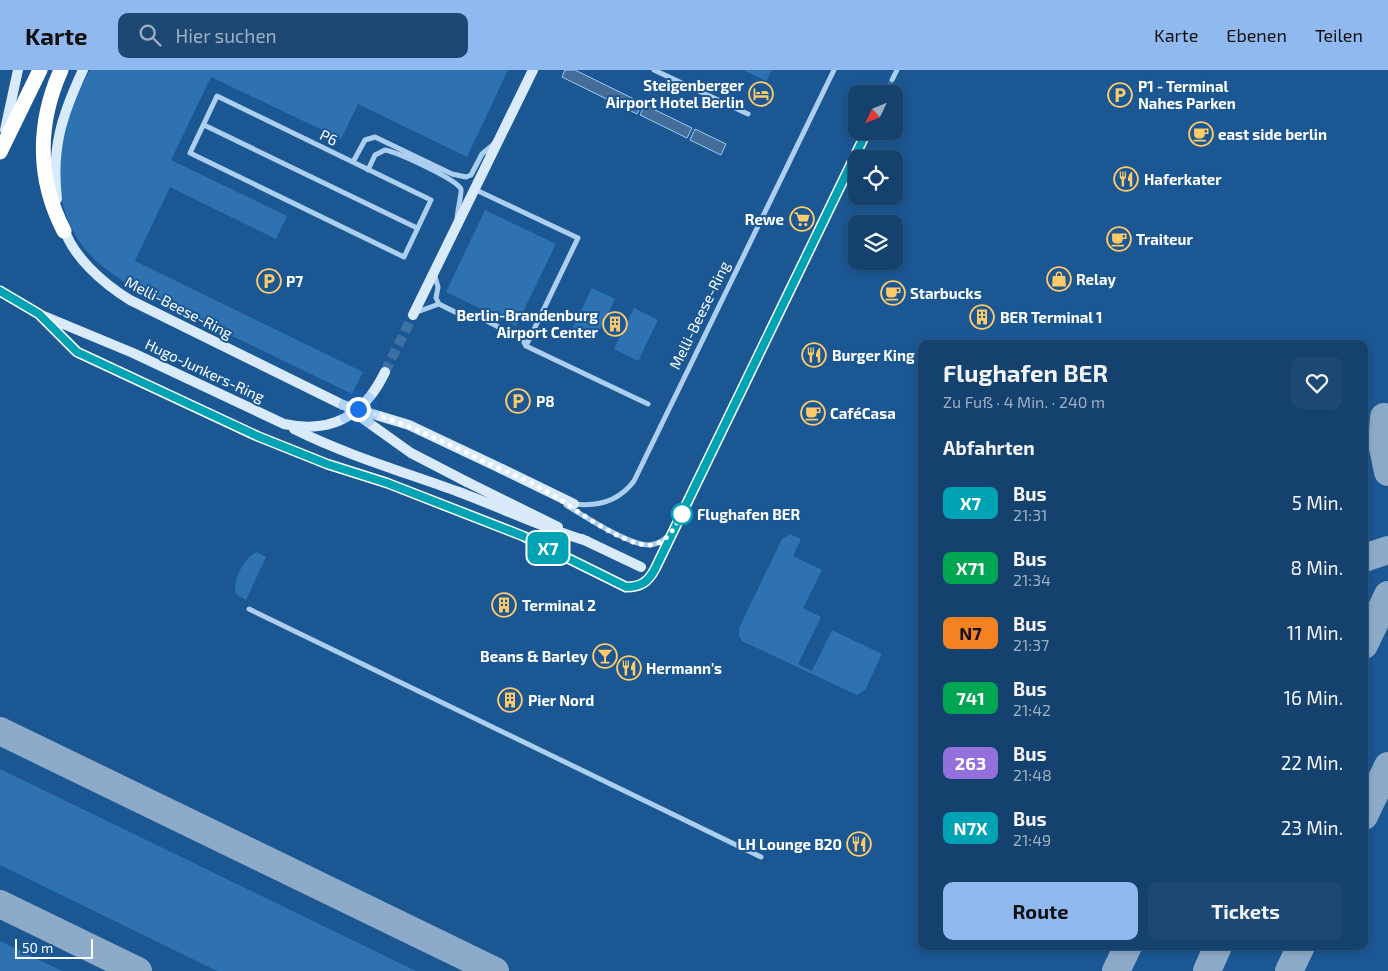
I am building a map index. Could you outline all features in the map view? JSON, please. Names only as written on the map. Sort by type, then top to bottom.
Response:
[{"type":"highway","points":[[0,150],[40,70]]},
{"type":"highway","points":[[61,70],[51,96],[46,117],[43,156],[48,195],[64,231]]},
{"type":"street","points":[[0,150],[13,101],[18,70]]},
{"type":"street","name":"Melli-Beese-Ring","points":[[84,70],[63,114],[55,158],[57,198],[64,231],[93,271],[115,291],[130,300],[343,405],[409,425],[543,489],[569,503],[590,520],[639,544],[653,545],[660,542],[673,531],[728,418]]},
{"type":"street","points":[[413,315],[433,270],[533,70]]},
{"type":"street","points":[[654,70],[748,114]]},
{"type":"street","name":"Melli-Beese-Ring","points":[[569,503],[594,504],[610,501],[624,493],[634,481],[834,70]]},
{"type":"street","points":[[892,80],[897,70]]},
{"type":"street","name":"P6","points":[[217,96],[431,200],[404,257],[190,153],[204,125],[217,96]]},
{"type":"street","points":[[204,125],[417,228]]},
{"type":"street","points":[[353,162],[365,140],[374,137],[452,174],[466,177],[471,175],[482,154],[498,141]]},
{"type":"street","points":[[368,170],[375,155],[385,150],[450,179],[461,189],[462,194],[459,200],[456,226]]},
{"type":"street","points":[[474,189],[578,238],[526,346]]},
{"type":"street","points":[[433,270],[438,287],[436,298],[439,304],[467,318],[479,317],[522,339],[526,346],[648,404]]},
{"type":"street","name":"Hugo-Junkers-Ring","points":[[0,291],[39,314],[133,353],[284,424],[312,428],[343,420],[368,400],[386,372]]},
{"type":"street","points":[[413,315],[425,307],[439,304]]},
{"type":"street","name":"Melli-Beese-Ring","points":[[343,405],[394,443],[426,462],[641,567]]},
{"type":"street","points":[[284,424],[322,442],[462,494],[548,529],[587,541]]},
{"type":"street","points":[[249,609],[761,857]]},
{"type":"shaded area","points":[[90,70],[508,70],[467,157],[358,104],[341,139],[211,77],[171,160],[287,216],[276,239],[170,187],[135,261],[363,372],[352,394],[135,289],[102,266],[85,249],[76,236],[63,206],[58,173],[58,156],[63,125]]},
{"type":"shaded area","points":[[565,70],[575,70],[642,103],[637,114],[562,77]]},
{"type":"shaded area","points":[[743,70],[772,70],[766,81]]},
{"type":"shaded area","points":[[645,105],[692,128],[687,138],[640,115]]},
{"type":"shaded area","points":[[695,129],[726,144],[721,155],[690,140]]},
{"type":"shaded area","points":[[485,210],[556,244],[516,326],[446,292]]},
{"type":"shaded area","points":[[592,288],[615,299],[595,340],[572,329]]},
{"type":"shaded area","points":[[634,308],[658,320],[638,361],[614,349]]},
{"type":"shaded area","points":[[790,534],[801,539],[793,556],[822,570],[803,608],[821,617],[798,664],[812,671],[832,630],[882,654],[865,690],[857,695],[742,641],[739,636],[739,628],[782,539]]},
{"type":"shaded area","points":[[257,552],[266,557],[246,600],[236,594],[237,576],[248,559]]},
{"type":"shaded area","points":[[0,769],[416,971],[217,971],[0,865]]},
{"type":"shaded area","points":[[0,941],[62,971],[0,971]]},
{"type":"taxiway","points":[[1384,417],[1382,443],[1388,472]]},
{"type":"taxiway","points":[[1368,557],[1388,550]]},
{"type":"taxiway","points":[[1368,637],[1388,595]]},
{"type":"taxiway","points":[[0,731],[495,971]]},
{"type":"taxiway","points":[[1368,808],[1388,766]]},
{"type":"taxiway","points":[[0,904],[138,971]]},
{"type":"taxiway","points":[[1116,971],[1126,950]]},
{"type":"taxiway","points":[[1207,971],[1216,950]]},
{"type":"taxiway","points":[[1289,971],[1299,950]]},
{"type":"tunnel","points":[[890,85],[892,80]]},
{"type":"tunnel","points":[[728,418],[863,140]]},
{"type":"tunnel","points":[[385,372],[413,315]]},
{"type":"bus line","name":"X7","points":[[0,291],[39,314],[77,352],[257,436],[327,464],[387,483],[451,507],[523,536],[626,587],[635,587],[646,582],[655,569],[863,140]]},
{"type":"place","name":"Steigenberger Airport Hotel Berlin","points":[[761,94]]},
{"type":"place","name":"P1 - Terminal Nahes Parken","points":[[1120,95]]},
{"type":"place","name":"east side berlin","points":[[1201,134]]},
{"type":"place","name":"Haferkater","points":[[1126,179]]},
{"type":"place","name":"Rewe","points":[[802,219]]},
{"type":"place","name":"Traiteur","points":[[1119,239]]},
{"type":"place","name":"Relay","points":[[1059,279]]},
{"type":"place","name":"P7","points":[[269,281]]},
{"type":"place","name":"Starbucks","points":[[893,293]]},
{"type":"place","name":"BER Terminal 1","points":[[982,317]]},
{"type":"place","name":"Berlin-Brandenburg Airport Center","points":[[615,324]]},
{"type":"place","name":"Burger King","points":[[814,355]]},
{"type":"place","name":"P8","points":[[518,401]]},
{"type":"place","name":"CaféCasa","points":[[813,413]]},
{"type":"place","name":"Flughafen BER","points":[[682,514]]},
{"type":"place","name":"Terminal 2","points":[[504,605]]},
{"type":"place","name":"Beans & Barley","points":[[605,656]]},
{"type":"place","name":"Hermann's","points":[[629,668]]},
{"type":"place","name":"Pier Nord","points":[[510,700]]},
{"type":"place","name":"LH Lounge B20","points":[[859,844]]},
{"type":"route","points":[[358,409],[409,425],[434,436],[543,489],[590,520],[639,544],[653,545],[665,539],[673,531],[682,514]]}]
